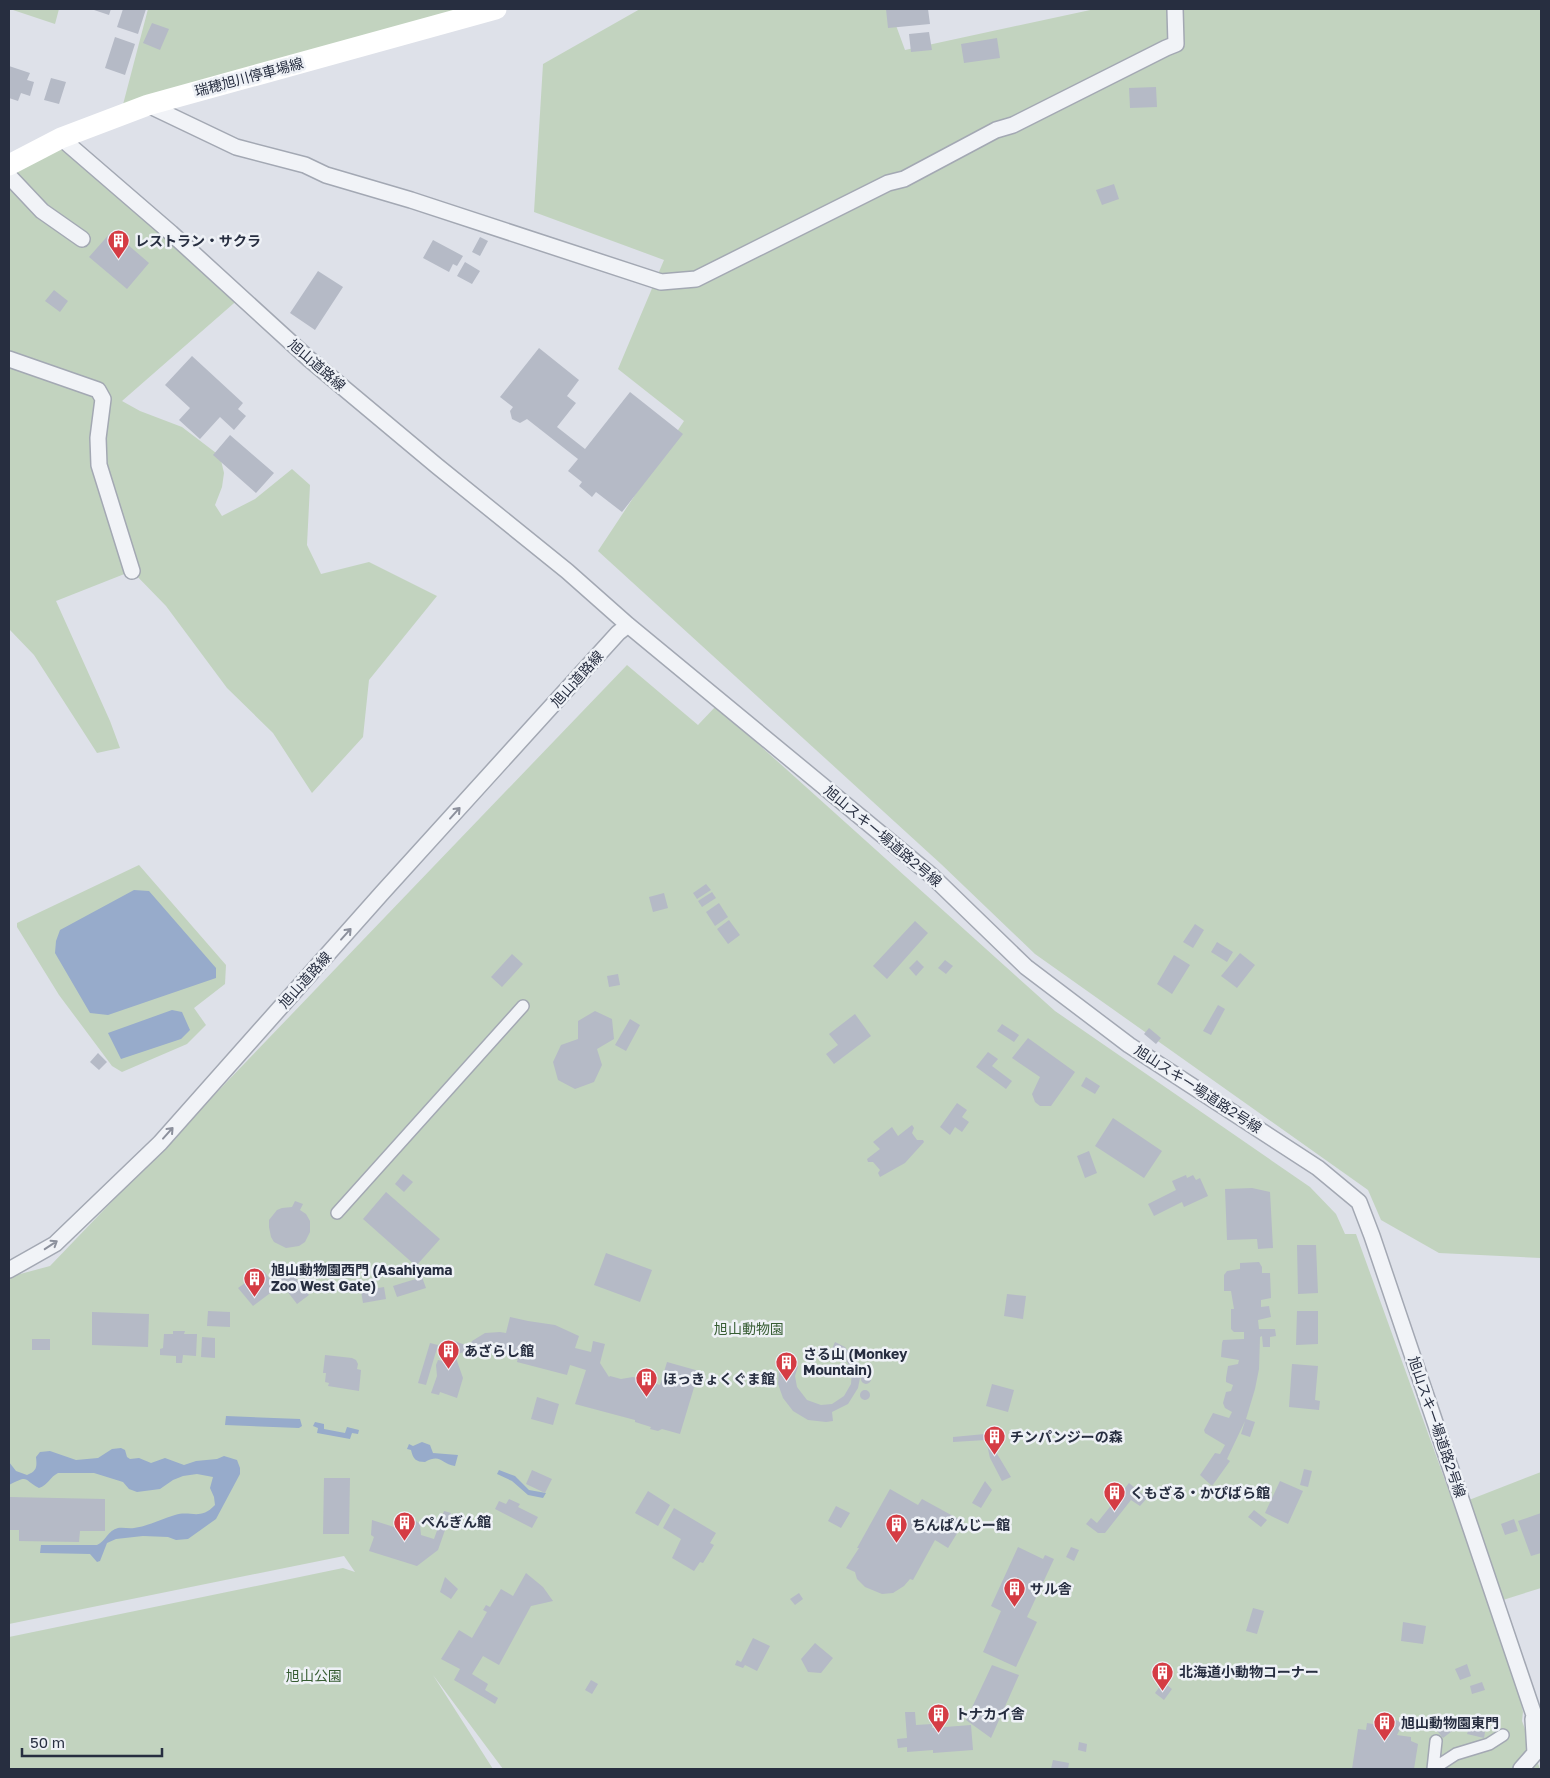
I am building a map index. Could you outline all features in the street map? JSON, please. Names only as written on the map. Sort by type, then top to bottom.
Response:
[{"type":"main road","name":"瑞穂旭川停車場線","points":[[9,165],[61,138],[148,105],[496,9]]},
{"type":"street","points":[[148,105],[236,147],[305,165],[326,175],[411,200],[662,282],[696,279],[880,187],[904,179],[996,130],[1014,125],[1176,44],[1175,9]]},
{"type":"street","name":"旭山道路線","points":[[9,1270],[55,1244],[160,1143],[388,886],[618,633],[628,625],[567,571],[309,359],[171,232],[61,138]]},
{"type":"street","points":[[9,176],[42,211],[82,239]]},
{"type":"street","points":[[9,359],[98,390],[103,399],[98,438],[99,465],[132,571]]},
{"type":"street","name":"旭山スキー場道路2号線","points":[[628,625],[932,876],[1026,967],[1130,1045],[1318,1168],[1359,1202],[1533,1712]]},
{"type":"street","points":[[337,1213],[523,1006]]},
{"type":"street","points":[[1533,1712],[1541,1731]]},
{"type":"street","points":[[1521,1769],[1535,1753],[1533,1712]]},
{"type":"street","points":[[1433,1769],[1456,1754],[1489,1744],[1503,1734]]},
{"type":"street","points":[[1433,1769],[1436,1741]]},
{"type":"green space","points":[[10,9],[59,9],[55,24]]},
{"type":"green space","points":[[148,9],[496,9],[120,116]]},
{"type":"green space","points":[[640,9],[890,9],[905,50],[1095,9],[1541,9],[1541,1258],[1439,1253],[1381,1220],[1368,1190],[1035,954],[941,864],[598,551],[684,421],[618,369],[664,260],[534,212],[543,64]]},
{"type":"green space","points":[[61,138],[241,297],[122,401],[140,411],[182,427],[220,456],[224,473],[222,487],[215,505],[222,516],[255,499],[292,469],[310,485],[307,545],[321,574],[369,562],[437,596],[369,680],[363,737],[312,793],[273,733],[227,688],[166,606],[132,571],[56,601],[110,721],[120,748],[97,753],[34,655],[9,629],[9,165]]},
{"type":"green space","name":"旭山動物園","points":[[627,665],[698,725],[716,706],[1055,1011],[1310,1187],[1336,1214],[1345,1234],[1356,1234],[1485,1591],[1521,1703],[1522,1721],[1540,1769],[503,1769],[433,1675],[493,1769],[9,1769],[9,1637],[343,1568],[355,1572],[344,1556],[9,1624],[9,1277],[50,1266]]},
{"type":"green space","points":[[139,865],[226,965],[225,984],[194,1008],[206,1025],[187,1044],[122,1072],[112,1066],[59,995],[17,927],[17,923]]},
{"type":"green space","points":[[1541,1472],[1541,1588],[1503,1600],[1469,1500]]},
{"type":"water","points":[[134,890],[149,891],[216,968],[216,978],[108,1015],[90,1013],[55,953],[56,941],[60,930]]},
{"type":"water","points":[[172,1010],[182,1012],[190,1030],[181,1039],[121,1059],[108,1033]]},
{"type":"water","points":[[226,1416],[300,1419],[302,1426],[299,1428],[225,1425]]},
{"type":"water","points":[[315,1422],[324,1424],[324,1429],[345,1433],[347,1427],[359,1430],[358,1434],[352,1433],[350,1439],[317,1433],[318,1428],[313,1426]]},
{"type":"water","points":[[422,1442],[430,1445],[433,1453],[458,1455],[455,1466],[438,1459],[425,1462],[415,1459],[411,1450],[407,1449],[409,1444],[413,1446]]},
{"type":"water","points":[[121,1448],[125,1450],[127,1457],[130,1459],[139,1458],[151,1463],[165,1458],[184,1465],[224,1456],[237,1460],[240,1474],[216,1519],[188,1539],[176,1540],[168,1537],[143,1536],[116,1539],[107,1543],[100,1561],[97,1562],[90,1554],[40,1553],[41,1545],[97,1545],[115,1529],[139,1527],[175,1515],[205,1513],[215,1505],[210,1488],[213,1477],[197,1474],[173,1480],[160,1489],[137,1492],[129,1489],[123,1482],[94,1473],[58,1473],[39,1488],[26,1479],[9,1485],[9,1462],[16,1471],[27,1475],[36,1468],[36,1457],[40,1452],[50,1451],[76,1460],[98,1458],[112,1449]]},
{"type":"water","points":[[499,1470],[515,1476],[529,1490],[546,1493],[543,1498],[528,1495],[512,1481],[497,1474]]},
{"type":"building","points":[[91,9],[111,9],[109,15]]},
{"type":"building","points":[[123,9],[146,9],[138,34],[117,27]]},
{"type":"building","points":[[886,9],[928,9],[930,24],[888,28]]},
{"type":"building","points":[[152,23],[169,29],[160,50],[143,43]]},
{"type":"building","points":[[929,32],[932,50],[911,52],[909,34]]},
{"type":"building","points":[[115,37],[135,44],[125,75],[105,68]]},
{"type":"building","points":[[997,38],[1000,58],[964,63],[961,44]]},
{"type":"building","points":[[9,66],[30,73],[27,80],[34,82],[30,96],[21,93],[18,101],[9,98]]},
{"type":"building","points":[[51,78],[66,82],[59,104],[44,100]]},
{"type":"building","points":[[1156,87],[1157,107],[1130,108],[1129,88]]},
{"type":"building","points":[[1114,184],[1119,199],[1102,205],[1096,190]]},
{"type":"building","name":"レストラン・サクラ","points":[[112,231],[149,263],[127,289],[89,257]]},
{"type":"building","points":[[480,237],[488,241],[480,256],[472,252]]},
{"type":"building","points":[[433,240],[463,256],[457,266],[453,264],[449,272],[423,258]]},
{"type":"building","points":[[465,262],[480,271],[472,284],[457,276]]},
{"type":"building","points":[[318,271],[343,287],[315,330],[290,313]]},
{"type":"building","points":[[54,290],[68,301],[60,312],[45,301]]},
{"type":"building","points":[[539,348],[579,380],[567,396],[576,403],[557,427],[585,449],[630,392],[683,434],[622,512],[596,492],[592,497],[579,486],[582,482],[568,471],[578,459],[527,419],[520,423],[512,419],[510,411],[513,407],[500,397]]},
{"type":"building","points":[[192,356],[243,403],[238,409],[246,416],[234,430],[220,417],[200,439],[179,420],[190,408],[165,385]]},
{"type":"building","points":[[230,435],[274,473],[256,493],[213,455]]},
{"type":"building","points":[[706,884],[711,890],[697,899],[693,893]]},
{"type":"building","points":[[712,892],[716,898],[702,907],[698,901]]},
{"type":"building","points":[[664,893],[668,908],[653,912],[649,897]]},
{"type":"building","points":[[719,903],[728,917],[715,926],[706,912]]},
{"type":"building","points":[[729,920],[740,935],[728,944],[717,929]]},
{"type":"building","points":[[915,921],[928,933],[887,979],[873,966]]},
{"type":"building","points":[[1195,924],[1204,930],[1193,948],[1183,942]]},
{"type":"building","points":[[1217,942],[1233,952],[1227,962],[1211,952]]},
{"type":"building","points":[[1240,953],[1255,965],[1237,988],[1221,976]]},
{"type":"building","points":[[512,954],[523,964],[502,987],[491,977]]},
{"type":"building","points":[[1174,955],[1190,965],[1172,994],[1157,984]]},
{"type":"building","points":[[917,960],[924,967],[916,976],[909,968]]},
{"type":"building","points":[[945,960],[953,966],[946,974],[938,968]]},
{"type":"building","points":[[618,974],[620,985],[609,987],[607,976]]},
{"type":"building","points":[[1218,1005],[1225,1009],[1211,1035],[1203,1031]]},
{"type":"building","points":[[595,1011],[612,1019],[614,1039],[597,1049],[602,1065],[594,1082],[575,1089],[558,1080],[553,1062],[561,1045],[578,1039],[578,1021]]},
{"type":"building","points":[[855,1014],[871,1036],[834,1064],[826,1054],[838,1045],[829,1034]]},
{"type":"building","points":[[630,1019],[640,1025],[626,1051],[615,1045]]},
{"type":"building","points":[[1002,1024],[1019,1035],[1014,1042],[997,1031]]},
{"type":"building","points":[[1149,1028],[1161,1038],[1156,1044],[1144,1034]]},
{"type":"building","points":[[1028,1038],[1075,1072],[1051,1106],[1040,1106],[1035,1102],[1032,1094],[1040,1077],[1012,1058]]},
{"type":"building","points":[[988,1052],[998,1059],[992,1066],[1012,1081],[1006,1089],[976,1067]]},
{"type":"building","points":[[98,1053],[107,1062],[99,1070],[90,1062]]},
{"type":"building","points":[[1086,1077],[1100,1086],[1095,1094],[1081,1086]]},
{"type":"building","points":[[957,1103],[967,1110],[962,1117],[969,1122],[962,1132],[955,1127],[950,1135],[940,1127]]},
{"type":"building","points":[[1113,1118],[1162,1151],[1144,1178],[1095,1146]]},
{"type":"building","points":[[912,1125],[914,1128],[912,1133],[917,1140],[923,1140],[924,1142],[905,1163],[880,1177],[878,1173],[880,1170],[873,1162],[868,1162],[867,1159],[880,1149],[873,1142],[892,1127],[898,1136]]},
{"type":"building","points":[[1089,1151],[1097,1173],[1085,1178],[1077,1156]]},
{"type":"building","points":[[403,1174],[413,1182],[404,1192],[395,1184]]},
{"type":"building","points":[[1186,1175],[1187,1178],[1193,1175],[1196,1180],[1200,1178],[1208,1196],[1184,1207],[1182,1202],[1154,1216],[1148,1204],[1176,1190],[1172,1181]]},
{"type":"building","points":[[1252,1188],[1270,1192],[1273,1248],[1258,1249],[1257,1239],[1227,1240],[1225,1189]]},
{"type":"building","points":[[386,1192],[440,1239],[416,1266],[363,1219]]},
{"type":"building","points":[[295,1201],[303,1204],[300,1210],[306,1214],[310,1221],[310,1232],[305,1242],[299,1246],[286,1248],[274,1242],[271,1237],[269,1220],[277,1210],[292,1207]]},
{"type":"building","points":[[1297,1245],[1316,1245],[1318,1293],[1298,1294]]},
{"type":"building","points":[[606,1253],[652,1270],[640,1302],[594,1285]]},
{"type":"building","points":[[1259,1262],[1262,1267],[1262,1273],[1270,1273],[1271,1298],[1261,1300],[1261,1307],[1269,1306],[1271,1317],[1258,1320],[1259,1329],[1275,1329],[1276,1336],[1270,1337],[1270,1347],[1263,1347],[1262,1336],[1260,1337],[1259,1369],[1246,1419],[1255,1422],[1250,1437],[1241,1434],[1245,1421],[1227,1459],[1230,1461],[1212,1486],[1200,1475],[1215,1453],[1220,1454],[1225,1445],[1205,1433],[1204,1430],[1213,1413],[1229,1418],[1232,1412],[1225,1408],[1223,1403],[1226,1392],[1231,1391],[1233,1385],[1226,1382],[1226,1378],[1228,1366],[1238,1364],[1239,1360],[1221,1357],[1222,1343],[1223,1340],[1244,1339],[1244,1332],[1234,1332],[1231,1329],[1231,1309],[1234,1309],[1231,1291],[1224,1291],[1224,1275],[1227,1271],[1240,1269],[1240,1263]]},
{"type":"building","points":[[289,1269],[309,1295],[297,1304],[277,1278]]},
{"type":"building","name":"旭山動物園西門 (Asahiyama Zoo West Gate)","points":[[263,1270],[277,1288],[253,1306],[238,1288]]},
{"type":"building","points":[[422,1277],[426,1288],[397,1297],[393,1286]]},
{"type":"building","points":[[384,1287],[386,1299],[363,1303],[361,1291]]},
{"type":"building","points":[[1007,1294],[1026,1296],[1023,1319],[1004,1316]]},
{"type":"building","points":[[208,1311],[230,1312],[230,1327],[207,1326]]},
{"type":"building","points":[[1297,1311],[1318,1311],[1318,1344],[1296,1345]]},
{"type":"building","points":[[92,1312],[149,1314],[148,1347],[92,1345]]},
{"type":"building","points":[[510,1317],[555,1325],[579,1336],[575,1348],[591,1352],[593,1341],[605,1344],[600,1363],[609,1377],[621,1379],[633,1377],[660,1385],[667,1362],[699,1371],[680,1434],[662,1429],[658,1431],[650,1429],[651,1427],[635,1422],[635,1420],[575,1404],[586,1370],[570,1365],[567,1375],[517,1362],[519,1353],[502,1349],[503,1344],[498,1343],[489,1343],[480,1349],[471,1346],[470,1350],[455,1355],[463,1378],[457,1398],[440,1392],[439,1395],[431,1393],[437,1376],[436,1365],[438,1360],[447,1362],[454,1341],[469,1346],[472,1341],[485,1333],[506,1333]]},
{"type":"building","points":[[173,1331],[185,1331],[184,1334],[197,1334],[196,1356],[183,1355],[182,1363],[176,1363],[176,1356],[160,1355],[160,1349],[163,1348],[164,1334],[173,1334]]},
{"type":"building","points":[[202,1337],[215,1338],[215,1358],[201,1357]]},
{"type":"building","points":[[32,1339],[50,1339],[50,1350],[32,1350]]},
{"type":"building","name":"さる山 (Monkey Mountain)","points":[[835,1342],[845,1347],[856,1361],[860,1378],[858,1388],[848,1404],[832,1412],[833,1421],[808,1420],[793,1411],[783,1398],[778,1384],[781,1361],[798,1366],[795,1376],[797,1387],[807,1400],[821,1405],[832,1404],[844,1396],[851,1384],[852,1371],[845,1358],[832,1349]]},
{"type":"building","points":[[430,1343],[438,1345],[426,1385],[418,1383]]},
{"type":"building","points":[[325,1355],[356,1360],[358,1364],[357,1369],[361,1370],[359,1391],[328,1386],[329,1383],[325,1382],[326,1373],[323,1373]]},
{"type":"building","points":[[1292,1364],[1318,1366],[1315,1400],[1320,1401],[1319,1410],[1289,1407]]},
{"type":"building","points":[[866,1374],[871,1379],[866,1384],[861,1379]]},
{"type":"building","points":[[992,1384],[1014,1390],[1008,1412],[986,1406]]},
{"type":"building","points":[[865,1390],[870,1395],[865,1400],[860,1395]]},
{"type":"building","points":[[537,1397],[559,1404],[553,1425],[531,1419]]},
{"type":"building","name":"チンパンジーの森","points":[[996,1434],[996,1452],[1011,1477],[1002,1481],[990,1458],[986,1440],[953,1442],[953,1437]]},
{"type":"building","points":[[1304,1469],[1312,1471],[1308,1487],[1300,1485]]},
{"type":"building","points":[[532,1470],[552,1479],[545,1493],[526,1484]]},
{"type":"building","points":[[324,1478],[350,1478],[349,1534],[323,1534]]},
{"type":"building","points":[[985,1481],[992,1490],[981,1508],[972,1503]]},
{"type":"building","points":[[1280,1481],[1303,1491],[1288,1524],[1265,1513]]},
{"type":"building","name":"くもざる・かぴばら館","points":[[1129,1483],[1147,1498],[1140,1506],[1131,1500],[1105,1533],[1098,1533],[1086,1524],[1091,1518],[1097,1523]]},
{"type":"building","name":"ちんぱんじー館","points":[[890,1489],[918,1505],[922,1499],[964,1522],[948,1548],[935,1540],[913,1580],[910,1579],[904,1586],[893,1593],[882,1594],[865,1587],[857,1579],[855,1572],[846,1568],[859,1548],[857,1548]]},
{"type":"building","points":[[648,1491],[670,1505],[658,1526],[635,1513]]},
{"type":"building","points":[[9,1497],[105,1499],[105,1531],[80,1531],[79,1542],[19,1541],[19,1530],[9,1530]]},
{"type":"building","points":[[509,1499],[520,1504],[518,1507],[538,1517],[532,1528],[495,1509],[499,1501],[506,1504]]},
{"type":"building","points":[[836,1506],[850,1513],[841,1528],[828,1521]]},
{"type":"building","points":[[674,1508],[716,1533],[710,1543],[714,1545],[703,1563],[700,1562],[694,1571],[672,1558],[681,1539],[663,1528]]},
{"type":"building","points":[[1254,1510],[1267,1520],[1261,1527],[1248,1517]]},
{"type":"building","name":"ぺんぎん館","points":[[444,1511],[451,1513],[438,1550],[417,1566],[369,1551],[374,1537],[371,1535],[372,1520],[394,1527],[403,1517],[412,1518],[420,1524],[421,1535],[434,1539]]},
{"type":"building","points":[[1541,1513],[1541,1553],[1531,1556],[1518,1521]]},
{"type":"building","points":[[1514,1519],[1518,1531],[1505,1535],[1501,1524]]},
{"type":"building","name":"サル舎","points":[[1018,1547],[1043,1559],[1045,1555],[1054,1559],[1027,1617],[1037,1622],[1016,1667],[983,1652],[1001,1611],[991,1606]]},
{"type":"building","points":[[1071,1547],[1079,1550],[1074,1561],[1066,1557]]},
{"type":"building","points":[[526,1573],[543,1587],[553,1601],[531,1606],[499,1665],[483,1656],[472,1674],[488,1684],[485,1690],[498,1698],[495,1704],[454,1680],[460,1669],[441,1659],[459,1630],[472,1638],[487,1612],[483,1610],[486,1605],[490,1607],[501,1589],[513,1596]]},
{"type":"building","points":[[445,1577],[458,1589],[451,1599],[440,1592]]},
{"type":"building","points":[[799,1593],[803,1599],[795,1605],[790,1599]]},
{"type":"building","points":[[1253,1608],[1264,1611],[1257,1634],[1246,1631]]},
{"type":"building","points":[[1403,1622],[1426,1626],[1423,1644],[1401,1641]]},
{"type":"building","points":[[753,1638],[770,1646],[757,1671],[745,1665],[743,1668],[735,1665],[737,1660],[741,1662]]},
{"type":"building","points":[[815,1643],[833,1658],[821,1673],[808,1672],[801,1659]]},
{"type":"building","points":[[1467,1664],[1471,1676],[1460,1680],[1455,1669]]},
{"type":"building","points":[[992,1665],[1019,1675],[991,1738],[966,1720]]},
{"type":"building","points":[[591,1680],[598,1684],[592,1694],[585,1690]]},
{"type":"building","name":"北海道小動物コーナー","points":[[1163,1682],[1172,1689],[1164,1700],[1155,1693]]},
{"type":"building","points":[[1482,1682],[1485,1690],[1472,1694],[1470,1686]]},
{"type":"building","name":"トナカイ舎","points":[[905,1712],[915,1712],[916,1725],[932,1724],[932,1728],[971,1725],[973,1750],[933,1753],[933,1750],[907,1752],[907,1747],[898,1748],[897,1739],[907,1738]]},
{"type":"building","name":"旭山動物園東門","points":[[1389,1717],[1403,1723],[1397,1735],[1411,1737],[1411,1741],[1418,1744],[1414,1769],[1352,1769],[1358,1729],[1366,1730],[1367,1723],[1384,1726]]},
{"type":"building","points":[[1447,1717],[1456,1728],[1443,1738],[1434,1727]]},
{"type":"building","points":[[1469,1728],[1485,1732],[1484,1738],[1467,1734]]},
{"type":"building","points":[[1079,1742],[1087,1744],[1086,1752],[1078,1750]]},
{"type":"building","points":[[1053,1760],[1069,1763],[1068,1769],[1051,1769]]},
{"type":"place","name":"レストラン・サクラ","points":[[119,260]]},
{"type":"place","name":"旭山動物園西門 (Asahiyama Zoo West Gate)","points":[[255,1297]]},
{"type":"place","name":"あざらし館","points":[[448,1370]]},
{"type":"place","name":"さる山 (Monkey Mountain)","points":[[787,1381]]},
{"type":"place","name":"ほっきょくぐま館","points":[[647,1398]]},
{"type":"place","name":"チンパンジーの森","points":[[994,1456]]},
{"type":"place","name":"くもざる・かぴばら館","points":[[1114,1512]]},
{"type":"place","name":"ぺんぎん館","points":[[405,1541]]},
{"type":"place","name":"ちんぱんじー館","points":[[896,1544]]},
{"type":"place","name":"サル舎","points":[[1014,1608]]},
{"type":"place","name":"北海道小動物コーナー","points":[[1163,1691]]},
{"type":"place","name":"トナカイ舎","points":[[939,1733]]},
{"type":"place","name":"旭山動物園東門","points":[[1385,1742]]},
{"type":"park label","name":"旭山公園","points":[[314,1676]]}]
